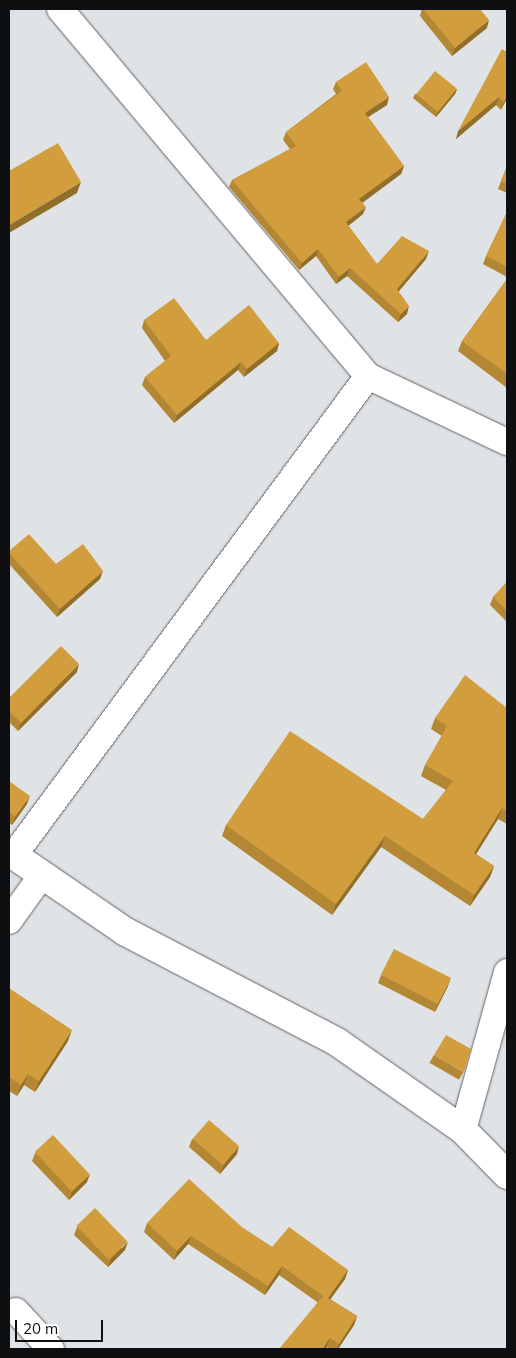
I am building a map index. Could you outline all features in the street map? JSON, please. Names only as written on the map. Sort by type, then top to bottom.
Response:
[{"type":"street","points":[[60,9],[368,376],[507,442]]},
{"type":"street","points":[[368,376],[11,853],[126,932],[337,1042],[463,1130],[507,1175]]},
{"type":"street","points":[[9,921],[42,875]]},
{"type":"street","points":[[463,1130],[507,972]]},
{"type":"street","points":[[16,1312],[51,1349]]},
{"type":"building","points":[[423,9],[480,9],[489,20],[455,48]]},
{"type":"building","points":[[502,49],[507,52],[507,95],[504,102],[499,97],[458,131]]},
{"type":"building","points":[[366,62],[389,97],[365,113],[404,166],[359,199],[366,207],[346,222],[377,264],[402,236],[429,251],[397,289],[409,306],[401,314],[350,268],[339,277],[318,249],[302,263],[232,180],[296,146],[286,132],[342,91],[336,82]]},
{"type":"building","points":[[435,71],[457,89],[438,112],[416,94]]},
{"type":"building","points":[[58,143],[81,182],[9,225],[9,171]]},
{"type":"building","points":[[507,166],[507,184],[501,181]]},
{"type":"building","points":[[507,212],[507,267],[486,256]]},
{"type":"building","points":[[507,279],[507,374],[462,341]]},
{"type":"building","points":[[174,298],[206,340],[249,305],[279,343],[247,369],[241,362],[177,415],[145,377],[171,356],[144,320]]},
{"type":"building","points":[[29,534],[56,564],[83,544],[103,571],[60,609],[9,553]]},
{"type":"building","points":[[507,582],[507,611],[493,597]]},
{"type":"building","points":[[61,646],[79,664],[21,723],[9,711],[9,698]]},
{"type":"building","points":[[465,675],[507,708],[507,811],[502,808],[474,853],[494,866],[474,895],[385,836],[336,904],[226,825],[290,731],[423,819],[453,781],[425,765],[447,726],[435,718]]},
{"type":"building","points":[[9,781],[30,796],[15,817],[9,812]]},
{"type":"building","points":[[394,949],[451,978],[438,1004],[381,975]]},
{"type":"building","points":[[9,988],[72,1030],[39,1081],[28,1074],[21,1085],[9,1077]]},
{"type":"building","points":[[446,1035],[471,1049],[464,1072],[434,1055]]},
{"type":"building","points":[[209,1120],[239,1146],[223,1165],[193,1139]]},
{"type":"building","points":[[53,1135],[90,1174],[72,1192],[35,1152]]},
{"type":"building","points":[[189,1179],[243,1228],[272,1247],[289,1227],[348,1270],[328,1298],[357,1316],[339,1344],[330,1338],[322,1349],[279,1349],[323,1296],[282,1266],[268,1286],[191,1236],[177,1251],[147,1223]]},
{"type":"building","points":[[95,1208],[128,1242],[109,1260],[76,1226]]}]
